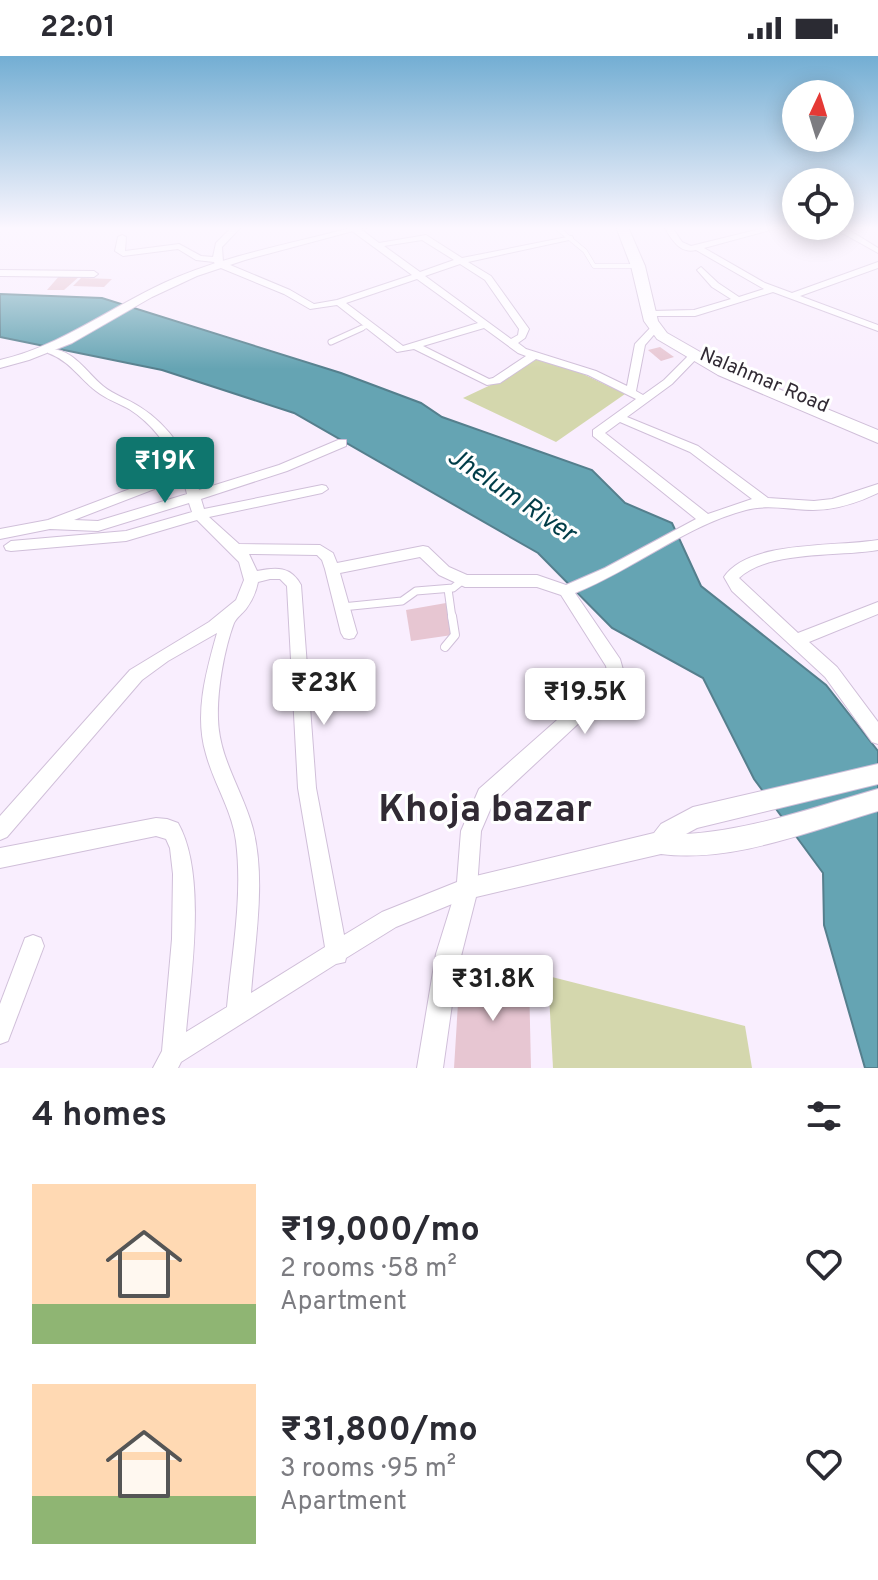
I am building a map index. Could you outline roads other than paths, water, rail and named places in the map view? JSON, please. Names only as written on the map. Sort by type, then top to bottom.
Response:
[{"type":"main road","points":[[641,274],[655,319],[695,355],[878,437]]},
{"type":"main road","points":[[645,274],[655,319]]},
{"type":"main road","name":"Nalahmar Road","points":[[695,355],[878,430]]},
{"type":"street","points":[[0,364],[52,351],[147,295],[192,274]]},
{"type":"street","points":[[246,274],[313,307],[339,302],[420,275],[511,343],[642,398]]},
{"type":"street","points":[[482,274],[488,278],[524,329],[522,336],[511,343]]},
{"type":"street","points":[[705,274],[738,300]]},
{"type":"street","points":[[748,274],[774,288],[878,328]]},
{"type":"street","points":[[795,295],[852,274]]},
{"type":"street","points":[[631,391],[640,344],[655,319],[695,313],[774,288]]},
{"type":"street","points":[[339,302],[401,350],[483,325]]},
{"type":"street","points":[[417,347],[487,382],[496,381],[534,355]]},
{"type":"street","points":[[0,830],[150,662],[199,637],[229,614],[247,597],[252,577],[247,561],[200,514],[188,472],[158,428],[138,410],[99,388],[75,361],[52,351]]},
{"type":"street","points":[[695,355],[668,382],[597,433],[701,522]]},
{"type":"street","points":[[618,417],[694,449],[763,501]]},
{"type":"street","points":[[50,524],[98,526],[283,468],[342,443]]},
{"type":"street","points":[[0,534],[50,524],[188,472]]},
{"type":"street","points":[[332,569],[423,551],[444,571],[463,580],[537,581],[569,590],[701,522],[763,501],[824,505],[854,499],[878,488]]},
{"type":"street","points":[[11,546],[97,541],[200,514],[322,489]]},
{"type":"street","points":[[878,545],[794,553],[732,573],[737,587],[831,672],[878,736]]},
{"type":"street","points":[[237,549],[320,550],[328,557],[349,633]]},
{"type":"street","points":[[252,577],[283,573],[290,577],[294,585],[307,788],[337,954]]},
{"type":"street","points":[[430,1068],[441,981],[450,938],[467,888],[471,831],[486,796],[617,677],[614,664],[569,590]]},
{"type":"street","points":[[797,640],[878,608]]},
{"type":"street","points":[[229,614],[210,711],[214,752],[238,807],[245,840],[247,872],[238,1015]]},
{"type":"street","points":[[661,843],[669,832],[693,818],[878,774]]},
{"type":"street","points":[[169,1061],[389,919],[467,888],[661,843],[679,848],[709,845],[878,800]]},
{"type":"street","points":[[0,858],[156,827],[168,828],[174,833],[182,867],[183,925],[169,1061]]},
{"type":"street","points":[[0,1033],[33,946]]},
{"type":"lane","points":[[331,342],[367,326]]},
{"type":"lane","points":[[342,607],[402,601],[416,591],[448,589],[463,580]]},
{"type":"lane","points":[[445,647],[455,635],[448,589]]},
{"type":"water","name":"Jhelum River","points":[[0,294],[102,298],[341,373],[421,403],[442,417],[592,470],[625,503],[672,523],[701,586],[826,685],[878,751],[878,1068],[865,1068],[824,925],[823,873],[754,779],[703,678],[612,628],[538,553],[294,413],[162,370],[0,337]]},
{"type":"district","name":"Khoja bazar","points":[[485,811]]}]
